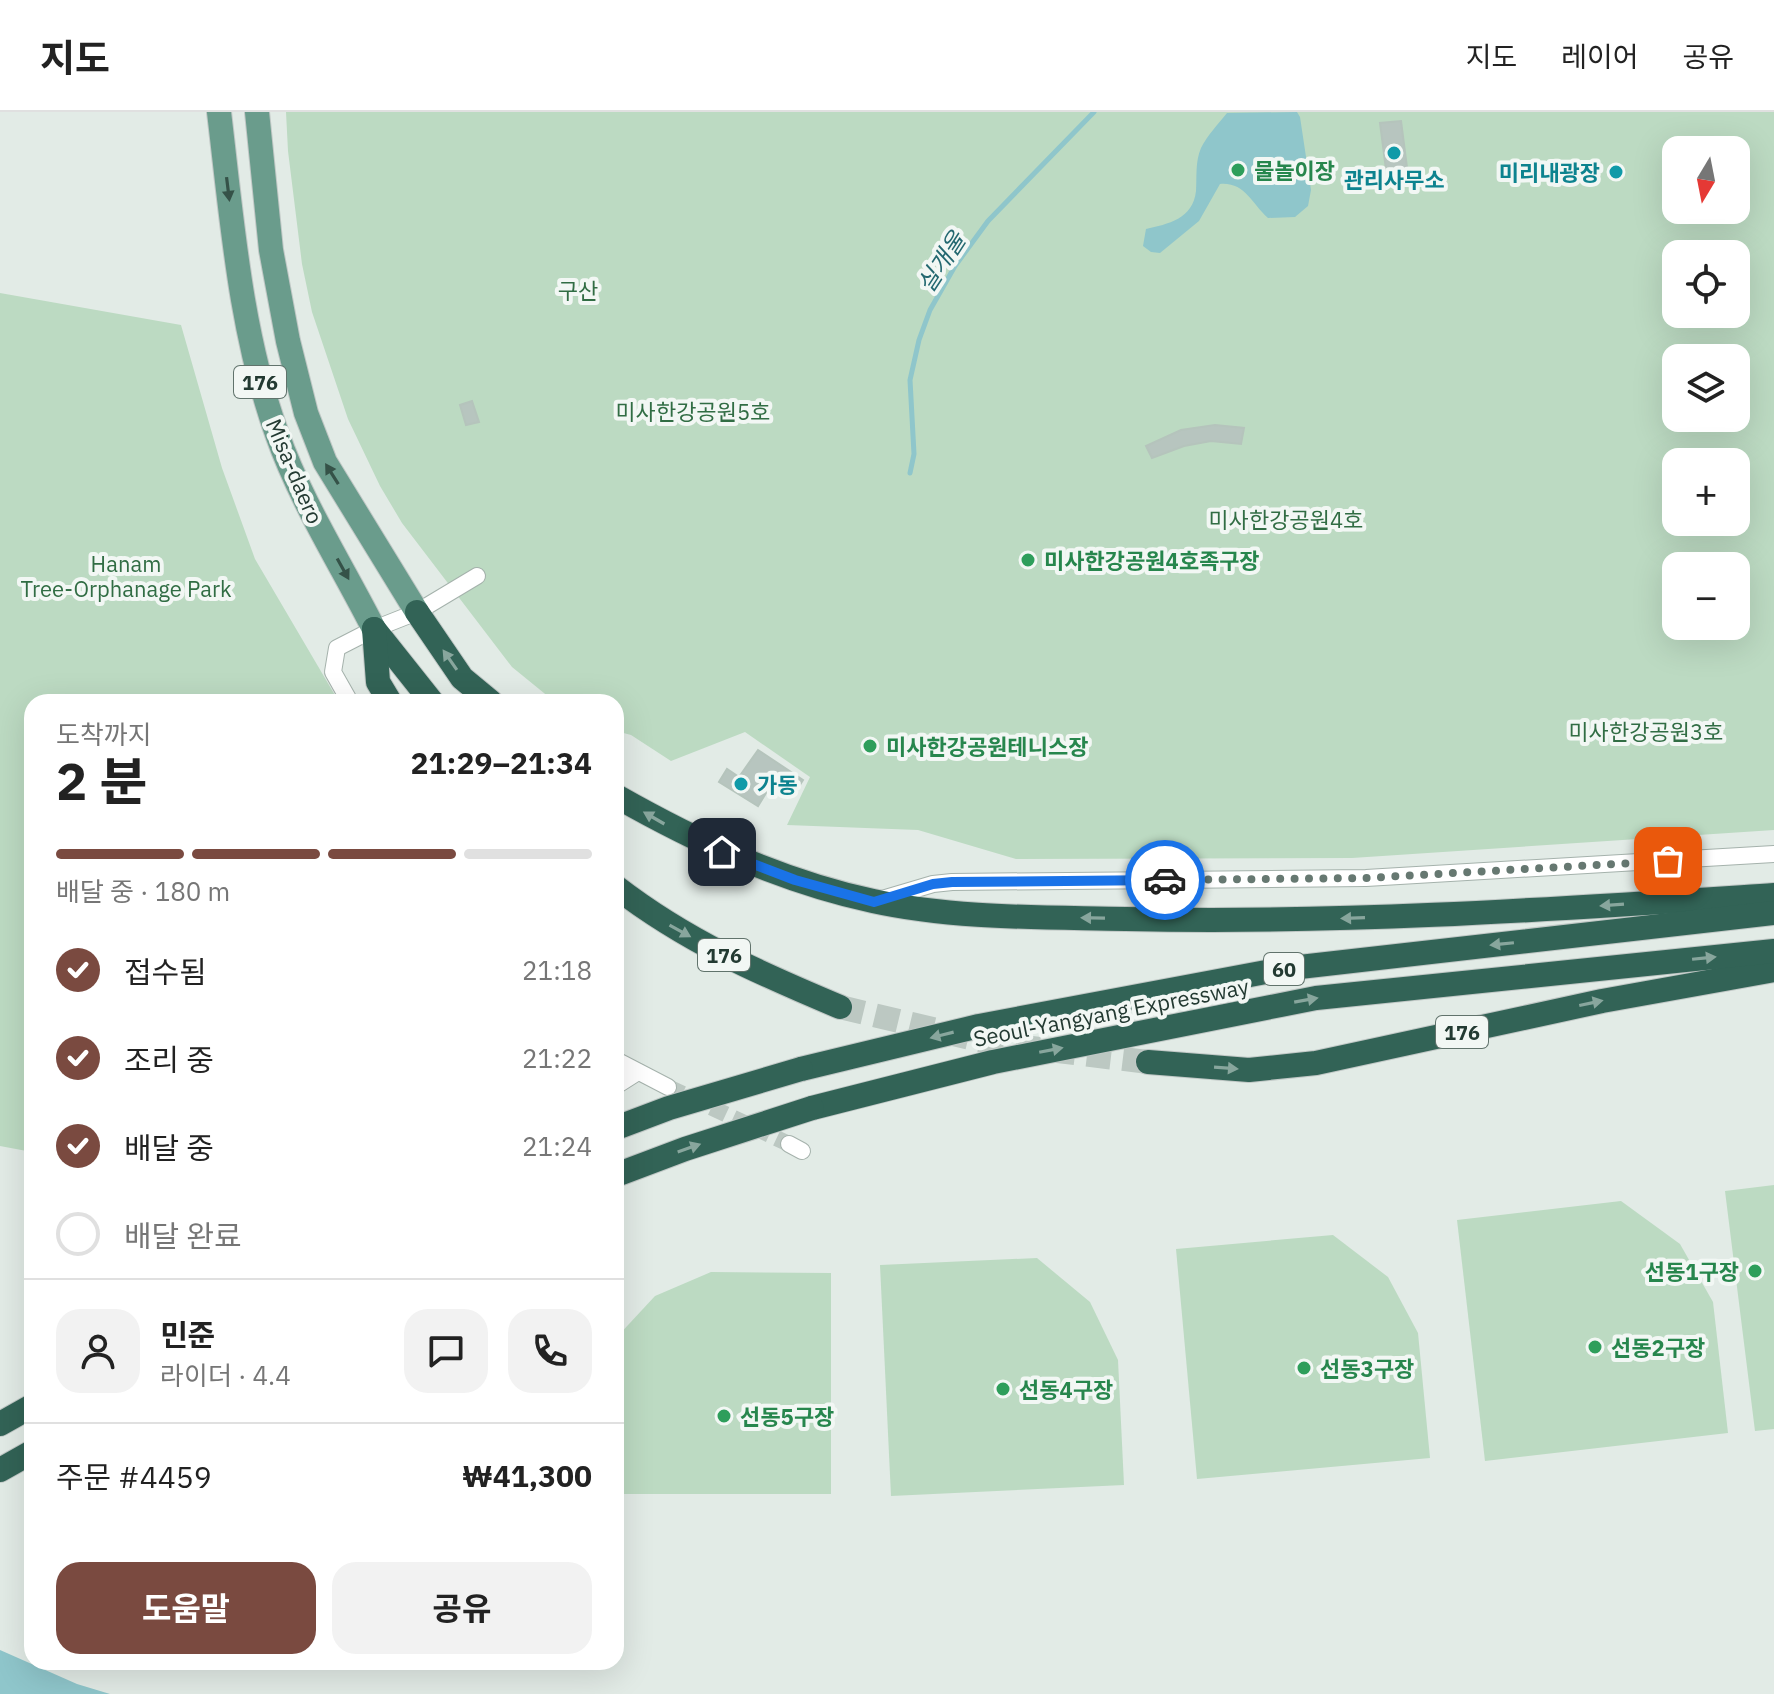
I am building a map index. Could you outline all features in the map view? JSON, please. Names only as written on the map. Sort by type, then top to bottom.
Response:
[{"type":"highway","name":"176","points":[[417,612],[462,678],[481,694]]},
{"type":"highway","points":[[374,629],[378,682],[385,694]]},
{"type":"highway","name":"176","points":[[374,629],[426,694]]},
{"type":"highway","points":[[624,800],[722,852],[795,880],[874,902],[948,912],[1240,922],[1444,916],[1774,895]]},
{"type":"highway","name":"176","points":[[624,893],[657,919],[748,968],[840,1007]]},
{"type":"highway","name":"Seoul-Yangyang Expressway","points":[[624,1125],[669,1108],[801,1069],[979,1026],[1282,969],[1774,913]]},
{"type":"highway","name":"Seoul-Yangyang Expressway","points":[[624,1172],[812,1108],[993,1062],[1316,998],[1774,951]]},
{"type":"highway","name":"176","points":[[1148,1062],[1249,1070],[1316,1063],[1602,1001],[1774,970]]},
{"type":"highway","points":[[0,1424],[24,1410]]},
{"type":"highway","points":[[0,1470],[24,1456]]},
{"type":"main road","name":"Misa-daero","points":[[219,112],[234,243],[260,383],[299,489],[374,629]]},
{"type":"main road","name":"Misa-daero","points":[[257,112],[271,250],[288,341],[306,413],[325,462],[417,612]]},
{"type":"street","points":[[345,694],[333,672],[337,648],[417,612],[477,576]]},
{"type":"street","points":[[874,902],[933,884],[952,882],[1366,878],[1774,854]]},
{"type":"street","points":[[624,1064],[668,1087]]},
{"type":"street","points":[[624,1081],[638,1072]]},
{"type":"green space","points":[[286,112],[1774,112],[1774,830],[1352,858],[1016,859],[918,830],[787,825],[810,777],[745,732],[671,761],[624,733],[624,694],[545,694],[512,667],[402,523],[380,486],[348,419],[312,312],[302,264]]},
{"type":"green space","name":"Hanam Tree-Orphanage Park","points":[[0,293],[181,325],[222,468],[255,559],[334,694],[24,694],[24,1150],[0,1146]]},
{"type":"green space","name":"선동1구장","points":[[1774,1185],[1774,1429],[1755,1431],[1725,1191]]},
{"type":"green space","name":"선동2구장","points":[[1621,1201],[1680,1244],[1713,1302],[1728,1433],[1485,1461],[1457,1220]]},
{"type":"green space","name":"선동3구장","points":[[1333,1235],[1388,1277],[1418,1333],[1430,1458],[1197,1479],[1176,1249]]},
{"type":"green space","name":"선동4구장","points":[[1037,1258],[1090,1302],[1118,1360],[1124,1485],[891,1496],[880,1265]]},
{"type":"green space","name":"선동5구장","points":[[711,1272],[831,1273],[831,1494],[624,1494],[624,1329],[655,1296]]},
{"type":"water","points":[[1297,112],[1311,190],[1308,206],[1295,217],[1268,218],[1242,190],[1220,184],[1199,221],[1160,253],[1151,252],[1143,246],[1146,229],[1178,219],[1190,208],[1196,191],[1201,148],[1227,113]]},
{"type":"water","points":[[0,1650],[24,1661],[24,1670],[45,1670],[110,1694],[0,1694]]},
{"type":"building","name":"관리사무소","points":[[1401,121],[1409,183],[1388,185],[1380,123]]},
{"type":"building","points":[[472,401],[479,422],[466,425],[460,405]]},
{"type":"building","points":[[1215,425],[1244,428],[1241,444],[1211,441],[1184,446],[1152,458],[1146,446],[1181,430]]},
{"type":"building","points":[[758,750],[803,780],[794,794],[774,780],[758,806],[719,782],[727,769],[739,777]]},
{"type":"waterway","name":"실개울","points":[[910,473],[914,454],[910,380],[930,310],[955,266],[988,221],[1094,112]]},
{"type":"tunnel","points":[[840,1007],[991,1043],[1148,1062]]},
{"type":"tunnel","points":[[668,1087],[789,1144]]},
{"type":"way so far","points":[[1165,880],[1366,878],[1668,861]]},
{"type":"place","name":"관리사무소","points":[[1394,153]]},
{"type":"place","name":"물놀이장","points":[[1238,170]]},
{"type":"place","name":"미리내광장","points":[[1616,172]]},
{"type":"place","name":"미사한강공원4호족구장","points":[[1028,560]]},
{"type":"place","name":"미사한강공원테니스장","points":[[870,746]]},
{"type":"place","name":"가동","points":[[741,784]]},
{"type":"place","name":"선동1구장","points":[[1755,1271]]},
{"type":"place","name":"선동2구장","points":[[1595,1347]]},
{"type":"place","name":"선동3구장","points":[[1304,1368]]},
{"type":"place","name":"선동4구장","points":[[1003,1389]]},
{"type":"place","name":"선동5구장","points":[[724,1416]]},
{"type":"route","points":[[722,852],[795,880],[874,902],[933,884],[952,882],[1165,880]]},
{"type":"park label","name":"구산","points":[[578,290]]},
{"type":"park label","name":"미사한강공원5호","points":[[693,411]]},
{"type":"park label","name":"미사한강공원4호","points":[[1286,519]]},
{"type":"park label","name":"미사한강공원3호","points":[[1646,731]]}]
